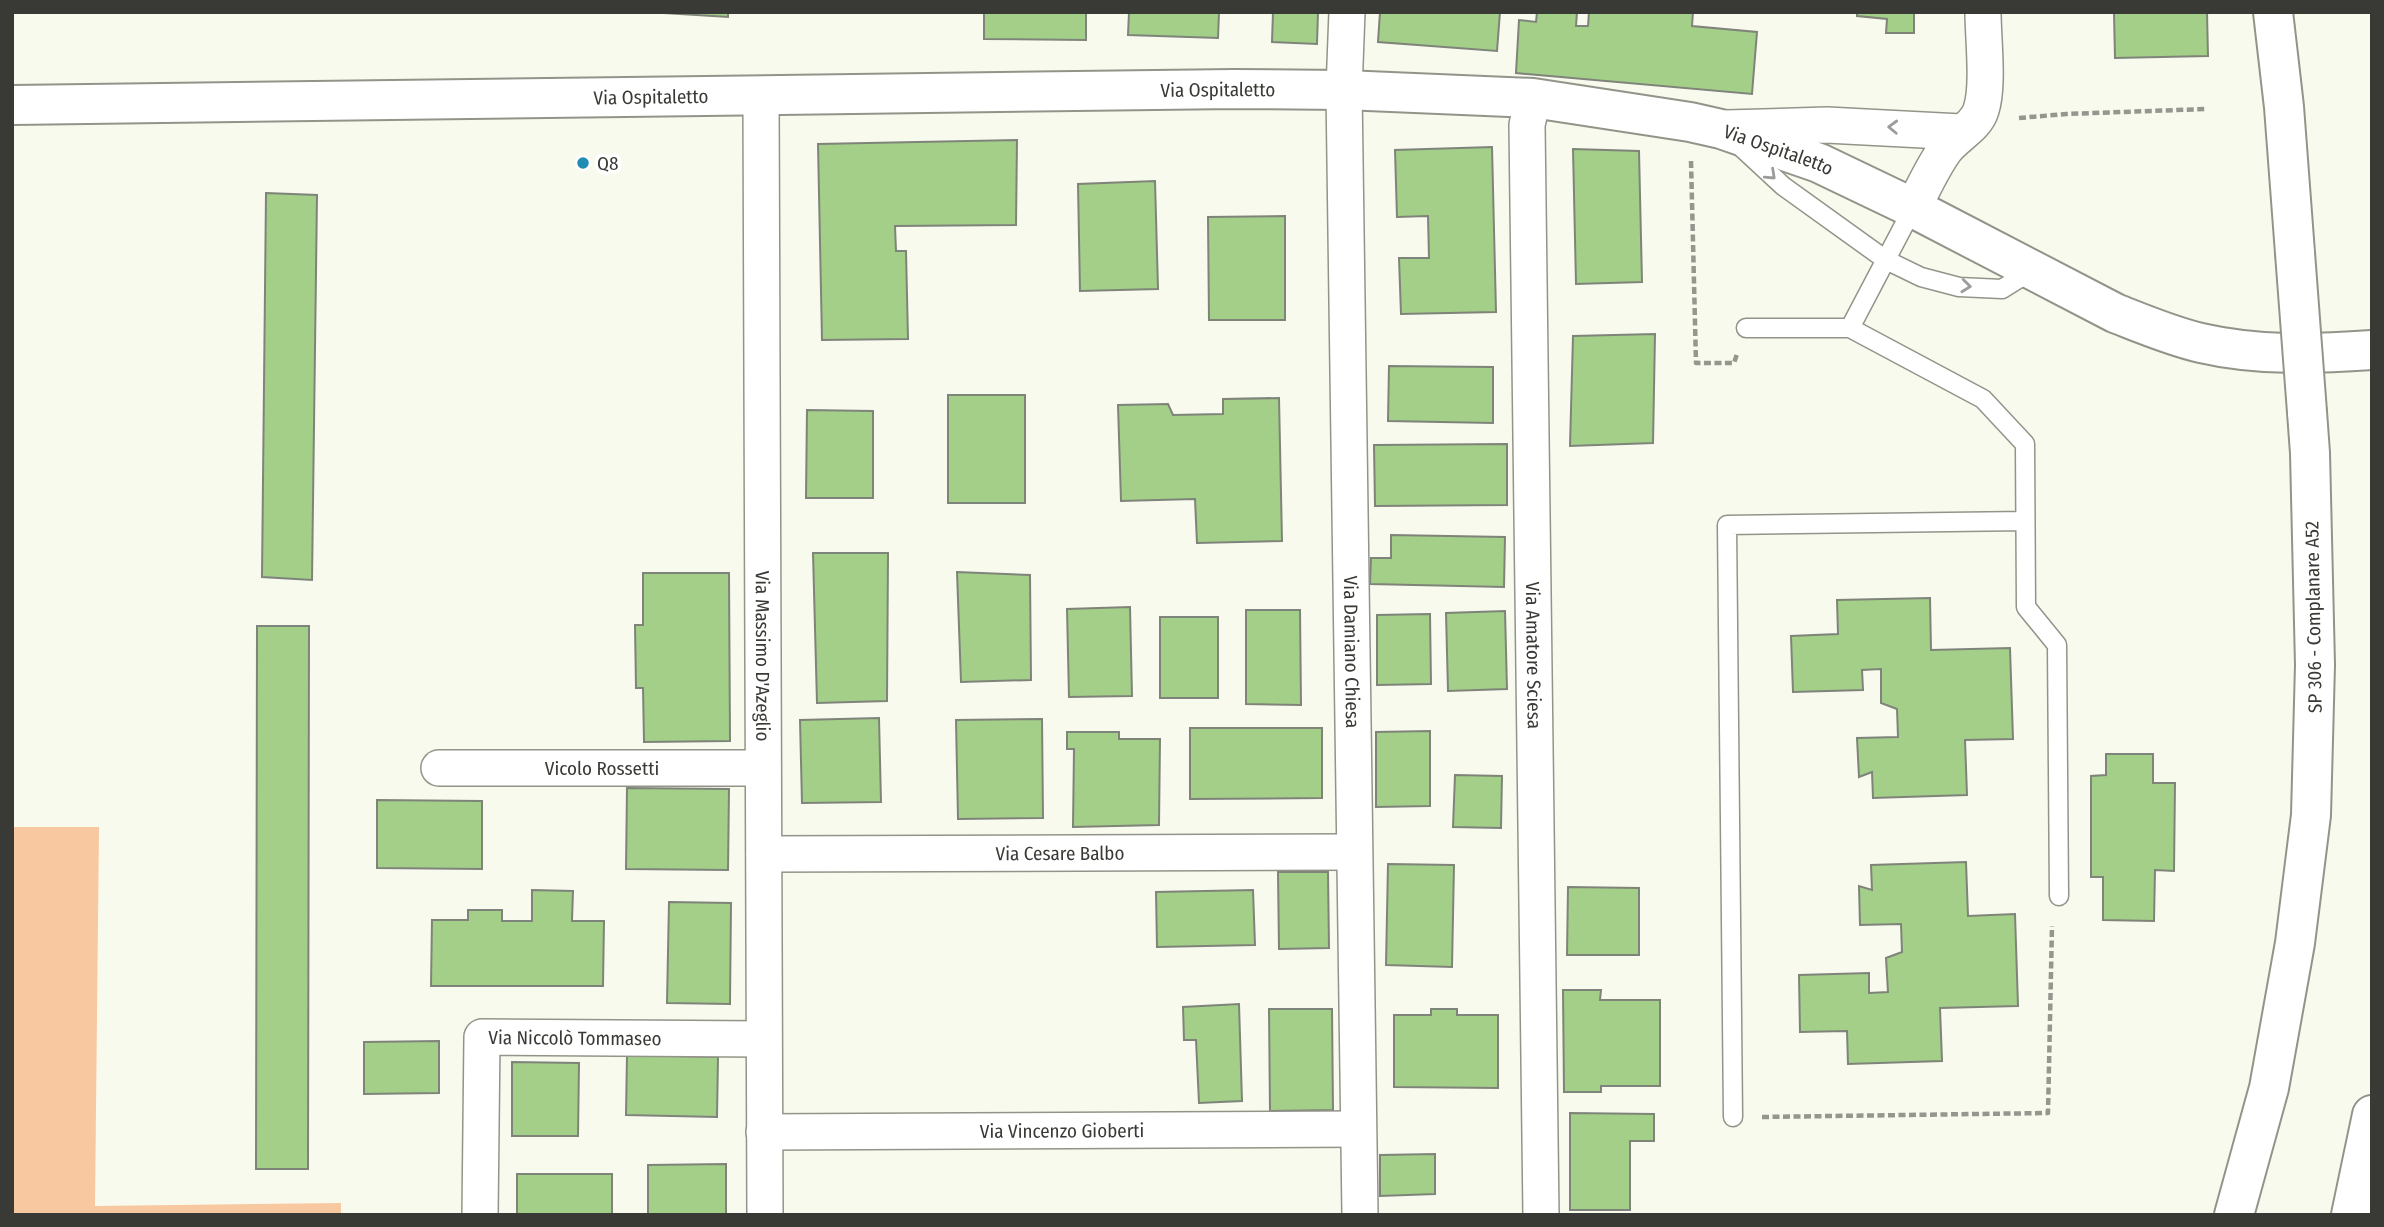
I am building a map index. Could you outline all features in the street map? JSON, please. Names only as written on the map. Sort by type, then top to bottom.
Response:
[{"type":"main road","name":"SP 306 - Complanare A52","points":[[2234,1215],[2269,1088],[2295,943],[2311,815],[2315,665],[2310,453],[2284,107],[2273,12]]},
{"type":"main road","name":"Via Ospitaletto","points":[[12,104],[1221,89],[1344,90],[1532,98],[1705,125],[1819,163],[1913,208],[2115,313],[2156,330],[2200,343],[2250,351],[2319,353],[2372,350]]},
{"type":"main road","points":[[2351,1215],[2372,1115]]},
{"type":"street","name":"Via Damiano Chiesa","points":[[1347,12],[1344,90],[1360,1215]]},
{"type":"street","points":[[1913,208],[1942,154],[1971,122],[1984,97],[1983,12]]},
{"type":"street","name":"Via Massimo D'Azeglio","points":[[761,96],[765,1215]]},
{"type":"street","name":"Via Amatore Sciesa","points":[[1532,98],[1527,125],[1541,1215]]},
{"type":"street","points":[[1705,125],[1971,122]]},
{"type":"street","name":"Vicolo Rossetti","points":[[439,768],[763,768]]},
{"type":"street","name":"Via Cesare Balbo","points":[[764,854],[1354,852]]},
{"type":"street","name":"Via Niccolò Tommaseo","points":[[480,1215],[482,1037],[763,1038]]},
{"type":"street","name":"Via Vincenzo Gioberti","points":[[764,1132],[1358,1129]]},
{"type":"lane","points":[[1705,125],[1783,186],[1886,260],[1921,276],[1959,287],[2002,289],[2031,271]]},
{"type":"lane","points":[[1850,328],[1913,208]]},
{"type":"lane","points":[[1746,328],[1850,328],[1983,399],[2025,444],[2026,607],[2057,645],[2059,896]]},
{"type":"lane","points":[[1733,1117],[1727,525],[2025,521]]},
{"type":"path","points":[[1971,122],[2066,114],[2207,109]]},
{"type":"path","points":[[1705,125],[1696,363],[1734,363],[1746,328]]},
{"type":"path","points":[[1733,1117],[2048,1113],[2053,920],[2059,896]]},
{"type":"shaded area","points":[[12,827],[99,827],[95,1206],[341,1203],[341,1215],[12,1215]]},
{"type":"building","points":[[647,12],[728,12],[728,17]]},
{"type":"building","points":[[984,12],[1086,12],[1086,40],[984,39]]},
{"type":"building","points":[[1129,12],[1219,12],[1218,38],[1128,35]]},
{"type":"building","points":[[1273,12],[1318,12],[1317,44],[1272,42]]},
{"type":"building","points":[[1380,12],[1500,12],[1497,51],[1378,42]]},
{"type":"building","points":[[1537,12],[1577,12],[1576,26],[1588,26],[1589,12],[1693,12],[1692,26],[1757,32],[1752,94],[1516,73],[1519,20],[1536,22]]},
{"type":"building","points":[[1857,12],[1914,12],[1914,33],[1886,33],[1887,19],[1857,16]]},
{"type":"building","points":[[2207,12],[2208,56],[2115,58],[2114,13]]},
{"type":"building","points":[[1017,140],[1016,225],[895,226],[896,251],[906,251],[908,339],[822,340],[818,144]]},
{"type":"building","points":[[1492,147],[1496,312],[1401,314],[1399,258],[1429,258],[1428,216],[1397,217],[1395,150]]},
{"type":"building","points":[[1573,149],[1639,151],[1642,282],[1576,284]]},
{"type":"building","points":[[1155,181],[1158,289],[1080,291],[1078,184]]},
{"type":"building","points":[[266,193],[317,195],[312,580],[262,577]]},
{"type":"building","points":[[1285,216],[1285,320],[1209,320],[1208,217]]},
{"type":"building","points":[[1655,334],[1653,443],[1570,446],[1573,336]]},
{"type":"building","points":[[1389,366],[1493,367],[1493,423],[1388,421]]},
{"type":"building","points":[[948,395],[1025,395],[1025,503],[948,503]]},
{"type":"building","points":[[1279,398],[1282,541],[1197,543],[1195,499],[1121,501],[1118,405],[1168,404],[1173,415],[1223,414],[1223,399]]},
{"type":"building","points":[[807,410],[873,411],[873,498],[806,498]]},
{"type":"building","points":[[1507,444],[1507,505],[1375,506],[1374,445]]},
{"type":"building","points":[[1391,535],[1505,537],[1504,587],[1370,584],[1371,558],[1391,558]]},
{"type":"building","points":[[813,553],[888,553],[887,701],[817,703]]},
{"type":"building","points":[[957,572],[1030,575],[1031,680],[961,682]]},
{"type":"building","points":[[643,573],[729,573],[730,741],[644,742],[643,688],[636,688],[635,625],[643,625]]},
{"type":"building","points":[[1930,598],[1931,650],[2010,648],[2013,739],[1965,740],[1967,795],[1873,798],[1872,772],[1859,777],[1857,738],[1898,737],[1897,709],[1881,703],[1881,669],[1862,670],[1863,690],[1793,692],[1791,636],[1838,634],[1837,600]]},
{"type":"building","points":[[1130,607],[1132,696],[1069,697],[1067,609]]},
{"type":"building","points":[[1246,610],[1300,610],[1301,705],[1246,704]]},
{"type":"building","points":[[1505,611],[1507,689],[1448,691],[1446,613]]},
{"type":"building","points":[[1430,614],[1431,684],[1377,685],[1377,615]]},
{"type":"building","points":[[1160,617],[1218,617],[1218,698],[1160,698]]},
{"type":"building","points":[[257,626],[309,626],[308,1169],[256,1169]]},
{"type":"building","points":[[879,718],[881,802],[802,803],[800,720]]},
{"type":"building","points":[[1042,719],[1043,818],[958,819],[956,720]]},
{"type":"building","points":[[1190,728],[1322,728],[1322,798],[1190,799]]},
{"type":"building","points":[[1430,731],[1430,806],[1376,807],[1376,732]]},
{"type":"building","points":[[1067,732],[1119,732],[1119,739],[1160,739],[1159,825],[1073,827],[1074,749],[1067,749]]},
{"type":"building","points":[[2106,754],[2153,754],[2153,783],[2175,783],[2174,871],[2155,870],[2154,921],[2103,920],[2103,877],[2091,877],[2091,776],[2106,775]]},
{"type":"building","points":[[1455,775],[1502,776],[1501,828],[1453,827]]},
{"type":"building","points":[[627,788],[729,789],[728,870],[626,869]]},
{"type":"building","points":[[377,800],[482,801],[482,869],[377,868]]},
{"type":"building","points":[[1966,862],[1968,916],[2015,914],[2018,1006],[1940,1008],[1942,1061],[1848,1064],[1847,1031],[1800,1032],[1799,975],[1869,973],[1869,993],[1888,992],[1886,958],[1902,952],[1901,924],[1860,925],[1859,886],[1872,890],[1871,865]]},
{"type":"building","points":[[1388,864],[1454,865],[1452,967],[1386,965]]},
{"type":"building","points":[[1278,872],[1328,872],[1329,948],[1279,949]]},
{"type":"building","points":[[1568,887],[1639,888],[1639,955],[1567,955]]},
{"type":"building","points":[[532,890],[573,891],[572,921],[604,921],[603,986],[431,986],[432,920],[468,920],[468,910],[502,910],[502,921],[532,921]]},
{"type":"building","points":[[1253,890],[1255,945],[1157,947],[1156,892]]},
{"type":"building","points":[[669,902],[731,903],[730,1004],[667,1003]]},
{"type":"building","points":[[1563,990],[1601,990],[1600,1000],[1660,1000],[1660,1086],[1601,1086],[1601,1092],[1564,1092]]},
{"type":"building","points":[[1239,1004],[1242,1101],[1199,1103],[1196,1040],[1184,1040],[1183,1007]]},
{"type":"building","points":[[1269,1009],[1332,1009],[1333,1110],[1270,1111]]},
{"type":"building","points":[[1431,1009],[1457,1009],[1457,1015],[1498,1015],[1498,1088],[1394,1087],[1394,1015],[1431,1015]]},
{"type":"building","points":[[439,1041],[439,1093],[364,1094],[364,1042]]},
{"type":"building","points":[[627,1055],[718,1057],[717,1117],[626,1115]]},
{"type":"building","points":[[512,1062],[579,1063],[578,1136],[512,1136]]},
{"type":"building","points":[[1570,1113],[1654,1114],[1654,1141],[1630,1141],[1630,1210],[1570,1210]]},
{"type":"building","points":[[1435,1154],[1435,1194],[1380,1196],[1380,1155]]},
{"type":"building","points":[[726,1164],[726,1215],[648,1215],[648,1165]]},
{"type":"building","points":[[517,1174],[612,1174],[612,1215],[517,1215]]},
{"type":"place","name":"Q8","points":[[583,163]]}]
